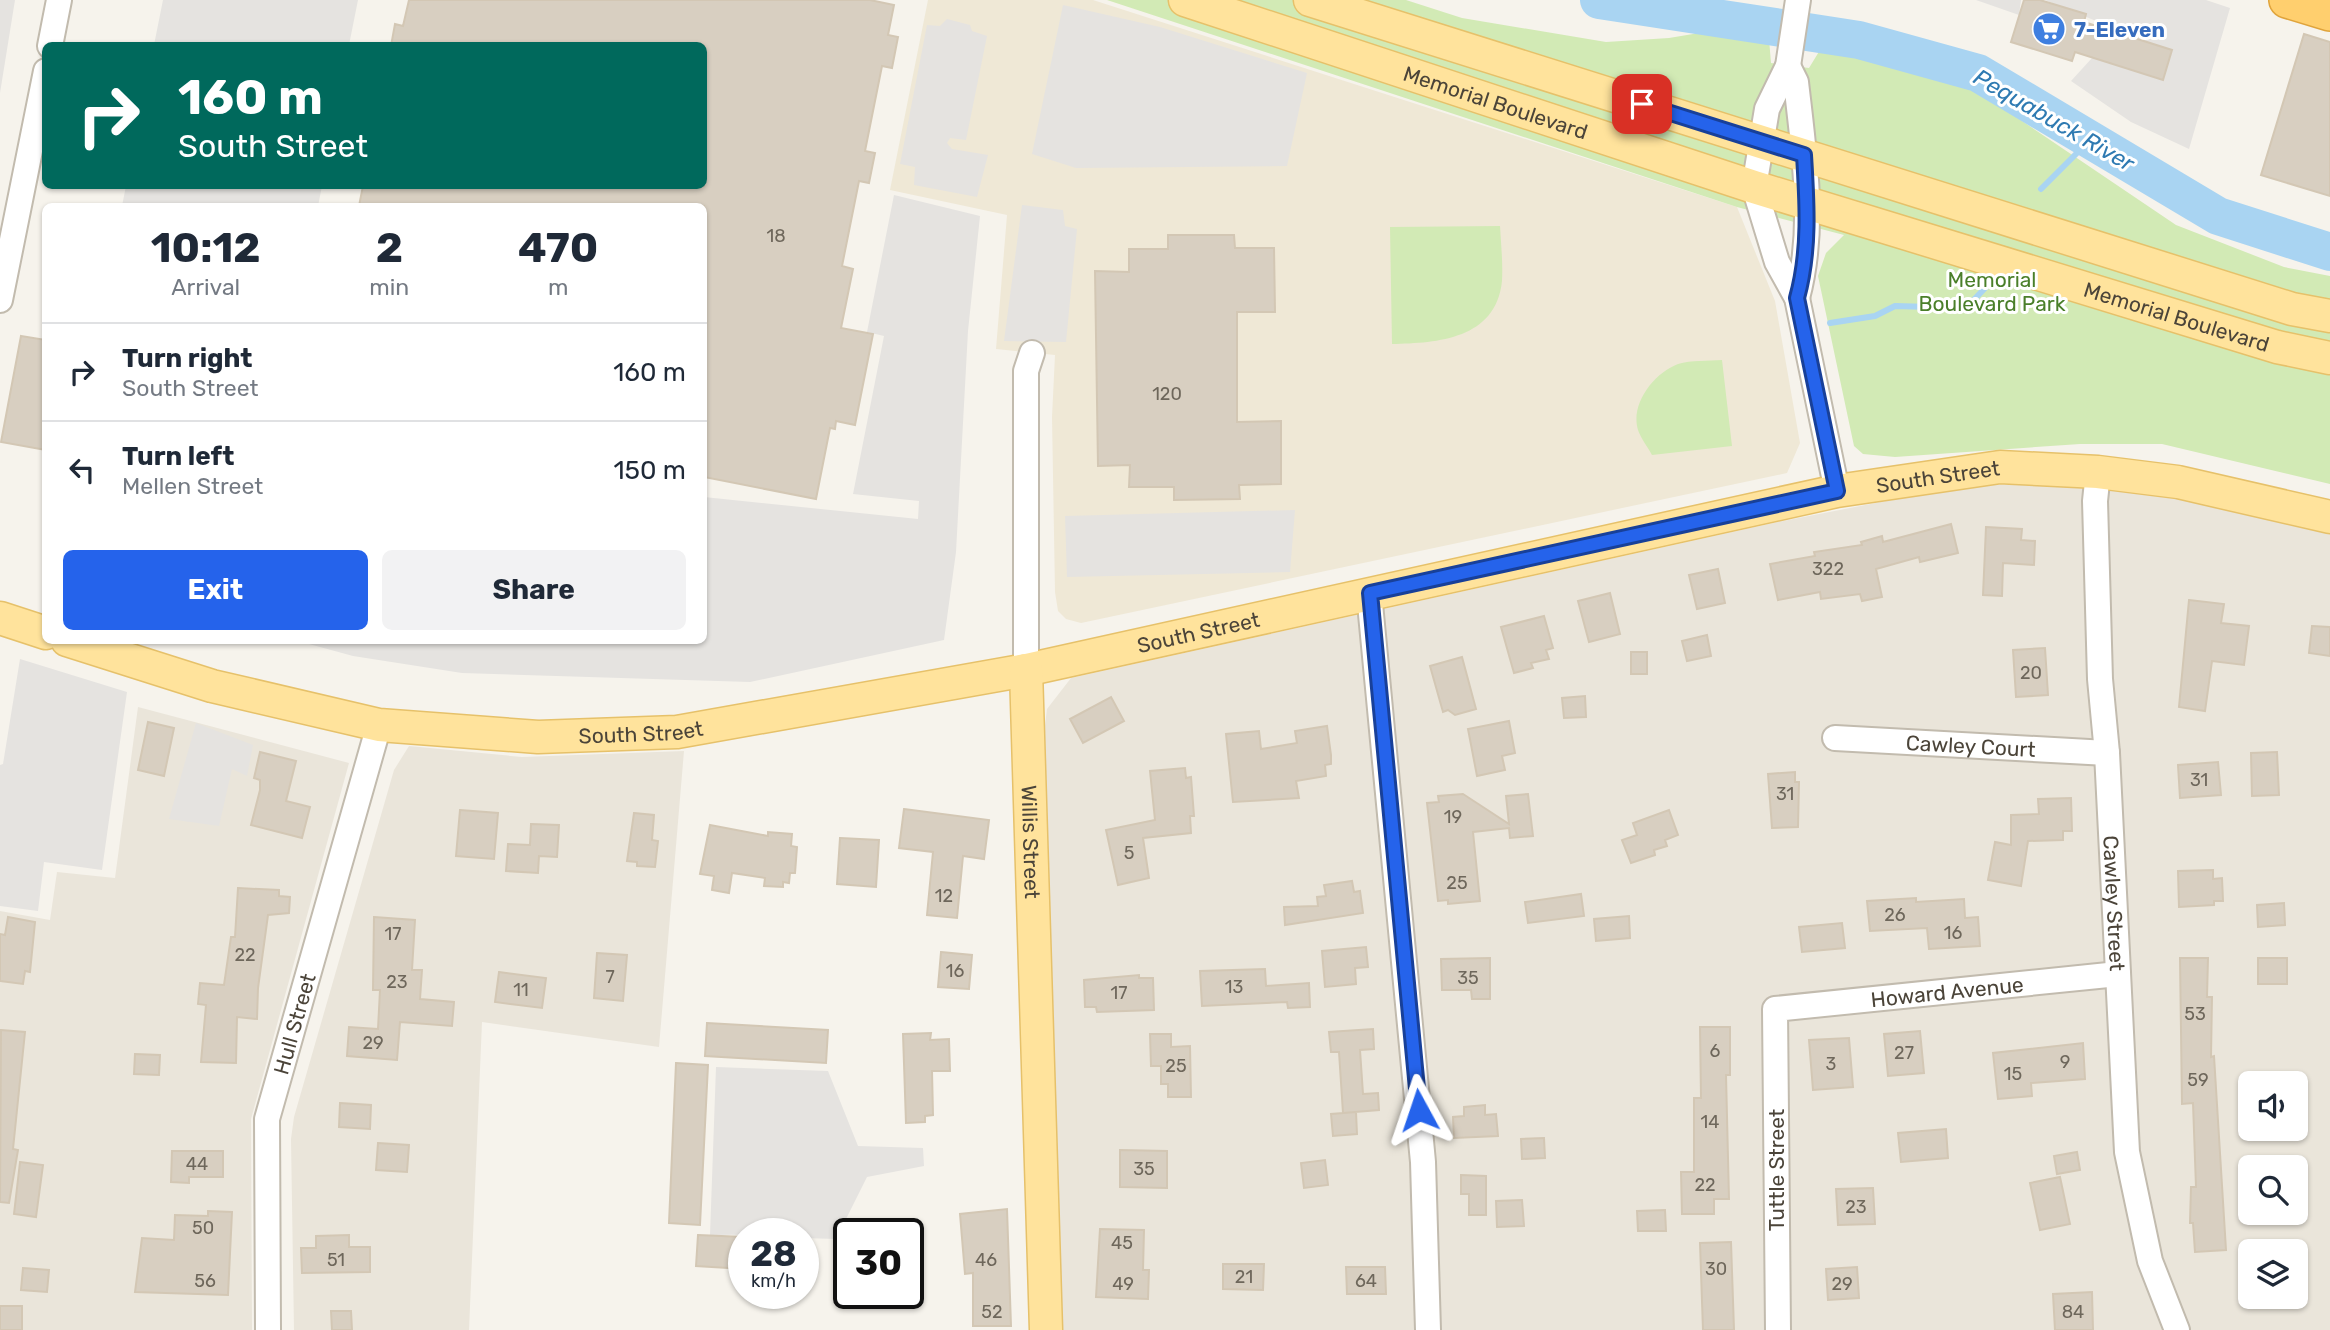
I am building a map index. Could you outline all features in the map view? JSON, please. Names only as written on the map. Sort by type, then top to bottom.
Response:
[{"type":"highway","points":[[2287,0],[2330,13]]},
{"type":"main road","name":"Memorial Boulevard","points":[[1185,0],[1807,204],[2277,347],[2330,358]]},
{"type":"main road","name":"Memorial Boulevard","points":[[1310,0],[2292,309],[2330,316]]},
{"type":"main road","name":"South Street","points":[[80,644],[212,686],[379,725],[538,737],[677,732],[1026,670],[1837,491],[2000,467],[2098,471],[2178,482],[2330,517]]},
{"type":"main road","points":[[0,618],[42,632]]},
{"type":"main road","name":"Willis Street","points":[[1026,670],[1046,1330]]},
{"type":"street","points":[[51,42],[59,0]]},
{"type":"street","points":[[1798,0],[1788,66],[1767,109],[1754,187],[1777,262],[1797,298],[1837,491]]},
{"type":"street","points":[[1788,66],[1796,82],[1807,204],[1805,269],[1797,298]]},
{"type":"street","points":[[0,300],[42,91]]},
{"type":"street","name":"Willis Street","points":[[1026,670],[1026,371],[1032,353]]},
{"type":"street","name":"Cawley Street","points":[[2098,471],[2095,501],[2096,577],[2127,1152],[2133,1192],[2155,1279],[2177,1330]]},
{"type":"street","points":[[1370,593],[1423,1162],[1428,1330]]},
{"type":"street","name":"Hull Street","points":[[268,1330],[267,1119],[379,725]]},
{"type":"street","name":"Cawley Court","points":[[1835,738],[2107,753]]},
{"type":"street","name":"Howard Avenue","points":[[1775,1009],[2118,974]]},
{"type":"street","name":"Tuttle Street","points":[[1775,1009],[1779,1330]]},
{"type":"shaded area","points":[[0,0],[15,0],[0,93]]},
{"type":"shaded area","points":[[163,0],[358,0],[350,42],[155,42]]},
{"type":"shaded area","points":[[928,0],[1093,0],[1737,207],[1775,301],[1800,443],[1787,473],[1081,623],[1066,619],[1058,611],[1055,592],[1052,417],[1055,355],[996,349],[1007,215],[890,190]]},
{"type":"shaded area","points":[[1976,0],[2021,0],[2019,15]]},
{"type":"shaded area","points":[[2045,0],[2206,0],[2230,8],[2189,149],[2131,122],[2071,81],[2092,58],[2163,79],[2172,50],[2102,28],[2101,23]]},
{"type":"shaded area","points":[[1063,5],[1160,27],[1307,73],[1287,166],[1076,168],[1032,154]]},
{"type":"shaded area","points":[[947,19],[970,25],[972,31],[987,36],[966,140],[950,138],[947,143],[952,149],[988,155],[977,197],[914,185],[915,167],[900,164],[927,25],[940,26]]},
{"type":"shaded area","points":[[125,189],[321,189],[319,203],[123,203]]},
{"type":"shaded area","points":[[894,195],[980,216],[968,331],[956,552],[944,640],[750,682],[462,673],[353,656],[309,644],[707,644],[707,497],[918,519],[919,501],[853,494],[884,336],[867,332]]},
{"type":"shaded area","points":[[1022,205],[1063,210],[1065,226],[1077,229],[1066,342],[1004,341]]},
{"type":"shaded area","points":[[2062,483],[2178,494],[2330,531],[2330,1330],[1059,1330],[1040,766],[1047,709],[1071,678],[1778,522],[1963,486]]},
{"type":"shaded area","points":[[1295,510],[1290,572],[1067,577],[1065,516]]},
{"type":"shaded area","points":[[20,659],[127,692],[102,870],[44,862],[38,911],[0,906],[0,765],[3,764]]},
{"type":"shaded area","points":[[138,707],[349,763],[251,1119],[252,1330],[0,1330],[0,911],[50,920],[57,872],[115,878]]},
{"type":"shaded area","points":[[196,723],[253,745],[247,776],[232,769],[219,826],[169,819]]},
{"type":"shaded area","points":[[409,746],[522,757],[684,751],[659,1047],[482,1022],[469,1330],[294,1330],[291,1139],[294,1117],[394,770]]},
{"type":"shaded area","points":[[716,1067],[828,1071],[858,1146],[923,1148],[924,1166],[867,1177],[846,1218],[833,1218],[833,1239],[819,1238],[819,1218],[728,1218],[728,1235],[710,1235]]},
{"type":"green space","name":"Memorial Boulevard Park","points":[[1107,0],[1406,0],[1462,18],[1606,42],[1669,38],[1717,30],[1769,39],[1771,63],[1809,68],[1820,50],[1937,74],[1988,98],[2176,225],[2284,267],[2330,276],[2330,484],[2162,444],[2080,444],[1895,457],[1863,454],[1854,446],[1818,276],[1826,253],[1844,235],[1737,207]]},
{"type":"green space","points":[[1500,226],[1502,281],[1497,300],[1489,315],[1462,334],[1428,342],[1392,344],[1390,227]]},
{"type":"green space","points":[[1722,360],[1732,446],[1652,455],[1639,433],[1636,420],[1646,391],[1660,374],[1678,364]]},
{"type":"building","points":[[409,0],[870,0],[894,5],[888,35],[898,37],[892,68],[882,66],[865,151],[875,153],[869,183],[859,181],[842,266],[853,269],[841,328],[873,334],[855,425],[836,421],[835,429],[830,428],[816,499],[707,478],[707,203],[360,203],[362,189],[707,189],[707,42],[392,42],[395,24],[403,26]]},
{"type":"building","points":[[2024,0],[2040,0],[2086,14],[2084,22],[2172,50],[2163,80],[2075,52],[2072,61],[2011,42]]},
{"type":"building","points":[[2304,34],[2330,42],[2330,196],[2261,175]]},
{"type":"building","points":[[1168,235],[1234,235],[1235,248],[1274,248],[1275,312],[1237,312],[1237,422],[1281,421],[1281,484],[1239,485],[1240,499],[1174,500],[1174,487],[1129,487],[1130,465],[1098,466],[1095,271],[1129,272],[1129,249],[1168,249]]},
{"type":"building","points":[[21,336],[42,339],[42,449],[1,442]]},
{"type":"building","points":[[1951,524],[1958,553],[1920,562],[1919,557],[1876,569],[1882,597],[1862,601],[1860,594],[1821,599],[1820,592],[1778,600],[1770,564],[1815,556],[1814,552],[1862,545],[1861,542],[1882,536],[1883,542]]},
{"type":"building","points":[[1986,527],[2022,529],[2021,540],[2035,541],[2034,565],[2003,563],[2002,596],[1983,595]]},
{"type":"building","points":[[1718,569],[1725,603],[1697,609],[1689,575]]},
{"type":"building","points":[[1610,593],[1620,634],[1589,642],[1578,601]]},
{"type":"building","points":[[2189,600],[2224,604],[2221,623],[2249,626],[2244,665],[2212,661],[2205,711],[2179,707]]},
{"type":"building","points":[[1544,616],[1553,648],[1546,650],[1549,659],[1531,663],[1533,668],[1514,673],[1501,627]]},
{"type":"building","points":[[2312,626],[2330,627],[2330,656],[2309,653]]},
{"type":"building","points":[[1707,635],[1711,656],[1687,661],[1682,641]]},
{"type":"building","points":[[2045,648],[2048,695],[2016,697],[2013,650]]},
{"type":"building","points":[[1631,652],[1647,652],[1647,674],[1631,674]]},
{"type":"building","points":[[1462,657],[1476,709],[1455,715],[1448,710],[1443,712],[1430,666]]},
{"type":"building","points":[[1585,696],[1586,717],[1564,718],[1562,698]]},
{"type":"building","points":[[1111,697],[1124,721],[1083,743],[1070,719]]},
{"type":"building","points":[[1509,721],[1515,753],[1502,756],[1505,770],[1477,776],[1468,729]]},
{"type":"building","points":[[148,722],[174,728],[164,776],[138,770]]},
{"type":"building","points":[[1327,726],[1331,764],[1325,765],[1326,776],[1296,781],[1299,798],[1233,802],[1226,734],[1259,731],[1261,749],[1297,743],[1295,731]]},
{"type":"building","points":[[260,752],[296,761],[286,801],[310,807],[302,838],[251,825],[260,790],[260,780],[254,778]]},
{"type":"building","points":[[2277,752],[2279,795],[2252,796],[2251,753]]},
{"type":"building","points":[[2218,762],[2221,795],[2180,798],[2178,765]]},
{"type":"building","points":[[1185,768],[1186,778],[1191,777],[1194,816],[1190,816],[1191,833],[1143,838],[1149,878],[1118,885],[1106,830],[1155,820],[1150,771]]},
{"type":"building","points":[[1795,772],[1795,782],[1799,782],[1798,827],[1772,828],[1768,774]]},
{"type":"building","points":[[1463,794],[1509,824],[1506,796],[1528,794],[1533,836],[1510,838],[1509,828],[1473,832],[1480,901],[1448,904],[1448,900],[1438,901],[1427,803],[1439,802],[1438,796]]},
{"type":"building","points":[[2071,798],[2072,831],[2063,831],[2063,840],[2028,841],[2021,886],[1988,880],[1995,842],[2011,845],[2011,815],[2039,814],[2038,799]]},
{"type":"building","points":[[904,809],[989,820],[984,859],[963,856],[957,918],[927,915],[933,852],[899,848]]},
{"type":"building","points":[[460,810],[498,813],[494,859],[456,856]]},
{"type":"building","points":[[1669,810],[1678,835],[1665,840],[1667,846],[1654,850],[1655,855],[1631,863],[1622,840],[1637,835],[1633,823]]},
{"type":"building","points":[[634,813],[654,815],[652,840],[658,841],[655,867],[637,866],[637,862],[627,861]]},
{"type":"building","points":[[531,824],[559,825],[557,857],[539,856],[538,873],[506,871],[508,844],[530,845]]},
{"type":"building","points":[[710,825],[768,836],[768,832],[792,834],[791,846],[797,847],[795,873],[790,873],[789,883],[783,882],[783,887],[764,886],[765,878],[732,873],[729,893],[712,890],[714,876],[700,874]]},
{"type":"building","points":[[840,838],[879,840],[876,887],[837,884]]},
{"type":"building","points":[[2213,870],[2213,879],[2222,878],[2223,901],[2214,901],[2214,905],[2179,907],[2178,871]]},
{"type":"building","points":[[1352,881],[1354,892],[1360,891],[1363,913],[1285,925],[1284,907],[1318,906],[1317,897],[1326,896],[1324,885]]},
{"type":"building","points":[[238,888],[279,890],[279,896],[290,897],[289,913],[268,915],[258,988],[257,1019],[237,1017],[236,1063],[201,1062],[206,1005],[198,1004],[200,983],[224,985],[231,937],[235,937]]},
{"type":"building","points":[[1581,894],[1584,916],[1528,923],[1525,902]]},
{"type":"building","points":[[1916,898],[1916,902],[1964,899],[1965,918],[1978,917],[1980,946],[1929,949],[1927,928],[1870,931],[1867,901]]},
{"type":"building","points":[[2284,903],[2285,925],[2258,927],[2257,905]]},
{"type":"building","points":[[1629,916],[1630,938],[1596,941],[1594,919]]},
{"type":"building","points":[[8,917],[35,922],[30,972],[25,971],[23,984],[0,981],[0,934],[5,935]]},
{"type":"building","points":[[374,917],[415,920],[412,970],[422,970],[420,999],[454,1002],[452,1026],[400,1022],[397,1060],[347,1056],[349,1027],[378,1029],[380,990],[373,990]]},
{"type":"building","points":[[1842,923],[1845,948],[1802,952],[1799,927]]},
{"type":"building","points":[[1366,947],[1368,967],[1355,968],[1356,984],[1325,987],[1322,951]]},
{"type":"building","points":[[941,952],[972,955],[969,989],[938,987]]},
{"type":"building","points":[[597,953],[627,955],[623,1001],[594,998]]},
{"type":"building","points":[[1490,958],[1490,999],[1472,999],[1471,990],[1442,990],[1441,959]]},
{"type":"building","points":[[2180,958],[2208,958],[2207,997],[2212,997],[2211,1057],[2214,1056],[2226,1250],[2195,1252],[2193,1223],[2190,1223],[2191,1187],[2196,1187],[2193,1103],[2182,1104]]},
{"type":"building","points":[[2258,958],[2287,958],[2287,984],[2258,984]]},
{"type":"building","points":[[1265,969],[1266,986],[1309,983],[1310,1007],[1288,1008],[1287,1002],[1202,1006],[1200,971]]},
{"type":"building","points":[[499,972],[546,978],[542,1008],[495,1002]]},
{"type":"building","points":[[1139,975],[1139,978],[1153,978],[1154,1010],[1097,1012],[1096,1007],[1085,1007],[1084,980]]},
{"type":"building","points":[[707,1023],[828,1030],[826,1063],[705,1056]]},
{"type":"building","points":[[1700,1027],[1730,1027],[1730,1075],[1726,1075],[1729,1199],[1714,1199],[1714,1214],[1682,1214],[1681,1172],[1694,1172],[1694,1098],[1701,1098]]},
{"type":"building","points":[[1373,1029],[1374,1049],[1360,1050],[1363,1094],[1378,1093],[1379,1110],[1343,1113],[1339,1052],[1331,1052],[1329,1032]]},
{"type":"building","points":[[1,1030],[25,1032],[13,1149],[18,1150],[9,1203],[0,1202]]},
{"type":"building","points":[[1920,1031],[1924,1073],[1888,1076],[1884,1034]]},
{"type":"building","points":[[931,1033],[930,1040],[949,1039],[950,1071],[932,1071],[933,1115],[925,1116],[925,1122],[906,1123],[903,1034]]},
{"type":"building","points":[[1150,1034],[1171,1034],[1171,1047],[1190,1046],[1191,1097],[1168,1097],[1168,1084],[1161,1084],[1161,1066],[1151,1066]]},
{"type":"building","points":[[1849,1038],[1853,1087],[1813,1090],[1809,1040]]},
{"type":"building","points":[[2083,1043],[2085,1079],[2031,1083],[2032,1096],[1998,1099],[1993,1053]]},
{"type":"building","points":[[135,1054],[160,1055],[159,1075],[134,1074]]},
{"type":"building","points":[[676,1063],[708,1065],[700,1225],[669,1223]]},
{"type":"building","points":[[340,1103],[371,1105],[370,1129],[339,1127]]},
{"type":"building","points":[[1485,1105],[1485,1115],[1496,1114],[1498,1136],[1454,1138],[1453,1117],[1464,1116],[1464,1107]]},
{"type":"building","points":[[1356,1112],[1357,1134],[1333,1136],[1331,1114]]},
{"type":"building","points":[[1946,1129],[1948,1158],[1901,1162],[1898,1133]]},
{"type":"building","points":[[1544,1138],[1545,1158],[1522,1159],[1521,1139]]},
{"type":"building","points":[[378,1143],[409,1145],[407,1172],[376,1170]]},
{"type":"building","points":[[1120,1150],[1167,1151],[1167,1188],[1120,1187]]},
{"type":"building","points":[[172,1151],[223,1151],[223,1177],[189,1177],[189,1183],[171,1182]]},
{"type":"building","points":[[2077,1152],[2080,1170],[2057,1174],[2054,1156]]},
{"type":"building","points":[[1325,1160],[1328,1185],[1304,1188],[1301,1163]]},
{"type":"building","points":[[20,1162],[43,1165],[36,1217],[14,1214]]},
{"type":"building","points":[[1461,1175],[1486,1176],[1486,1215],[1469,1215],[1469,1194],[1461,1194]]},
{"type":"building","points":[[2060,1177],[2070,1224],[2040,1230],[2030,1183]]},
{"type":"building","points":[[1873,1188],[1875,1224],[1838,1225],[1836,1189]]},
{"type":"building","points":[[1522,1200],[1524,1226],[1497,1227],[1496,1201]]},
{"type":"building","points":[[1007,1209],[1011,1326],[973,1326],[973,1273],[965,1274],[960,1214]]},
{"type":"building","points":[[1665,1210],[1666,1231],[1638,1231],[1637,1211]]},
{"type":"building","points":[[208,1211],[232,1212],[228,1295],[135,1292],[142,1238],[174,1240],[175,1215],[208,1216]]},
{"type":"building","points":[[1100,1229],[1144,1230],[1143,1270],[1149,1270],[1148,1299],[1096,1297]]},
{"type":"building","points":[[349,1235],[349,1247],[370,1247],[370,1272],[302,1273],[301,1248],[316,1248],[316,1236]]},
{"type":"building","points":[[698,1235],[728,1236],[728,1268],[696,1266]]},
{"type":"building","points":[[1731,1242],[1734,1330],[1703,1330],[1700,1243]]},
{"type":"building","points":[[1223,1264],[1264,1264],[1263,1290],[1223,1289]]},
{"type":"building","points":[[1346,1267],[1385,1267],[1386,1294],[1347,1294]]},
{"type":"building","points":[[1857,1267],[1859,1298],[1828,1300],[1826,1269]]},
{"type":"building","points":[[23,1268],[49,1270],[47,1292],[21,1290]]},
{"type":"building","points":[[2092,1292],[2093,1330],[2055,1330],[2053,1294]]},
{"type":"building","points":[[0,1306],[22,1306],[22,1330],[0,1330]]},
{"type":"building","points":[[331,1311],[351,1311],[352,1330],[332,1330]]},
{"type":"waterway","name":"Pequabuck River","points":[[1599,0],[1859,40],[1978,73],[2218,216],[2330,252]]},
{"type":"waterway","points":[[2041,189],[2090,140]]},
{"type":"waterway","points":[[1830,323],[1875,316],[1895,306],[1966,308],[1986,287]]},
{"type":"place","name":"7-Eleven","points":[[2049,29]]},
{"type":"route","points":[[1419,1110],[1376,630],[1370,593],[1837,491],[1797,298],[1805,269],[1807,204],[1804,155],[1642,104]]}]
